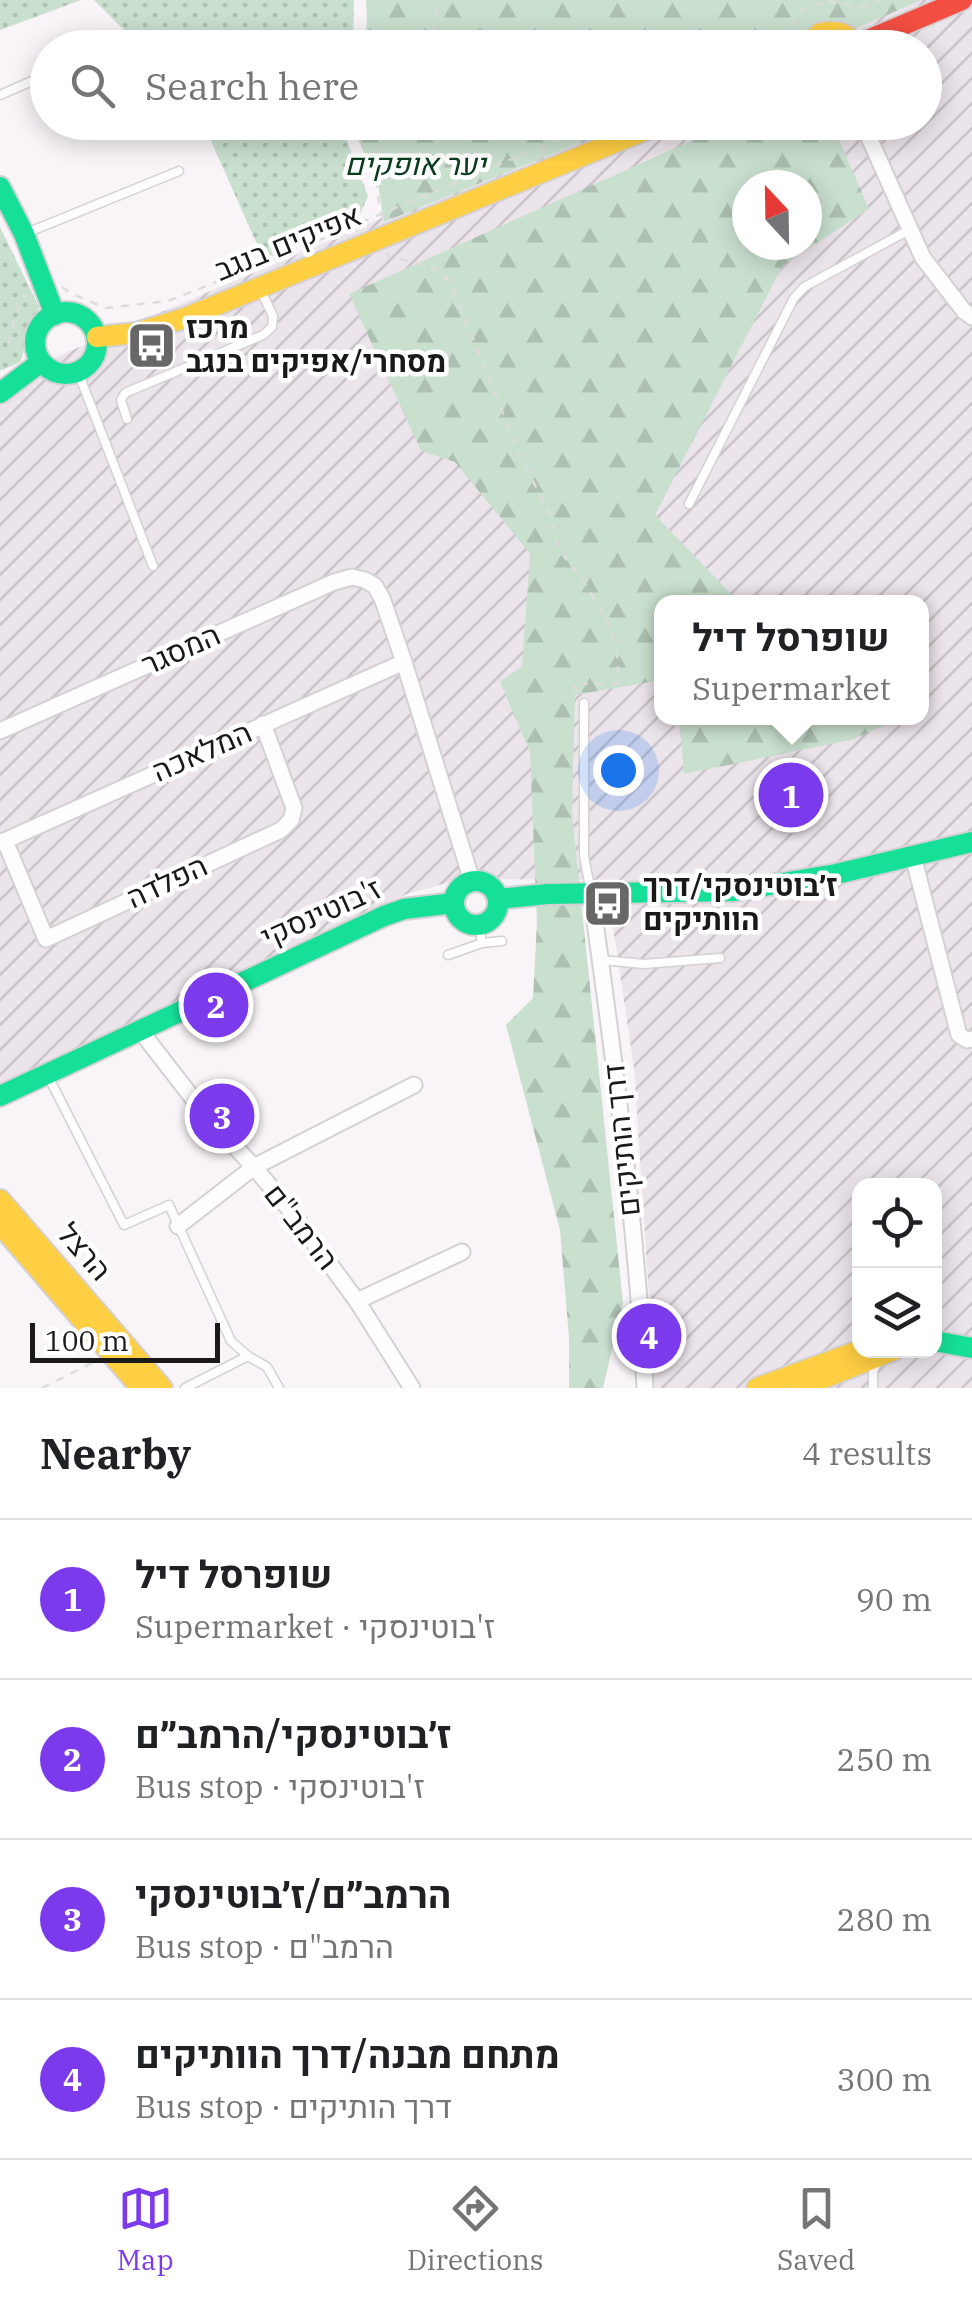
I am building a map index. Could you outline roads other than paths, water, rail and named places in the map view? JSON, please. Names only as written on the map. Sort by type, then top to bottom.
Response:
[{"type":"street","points":[[893,30],[962,0]]},
{"type":"street","name":"אפיקים בנגב","points":[[96,338],[136,333],[185,318],[620,140]]},
{"type":"street","points":[[870,140],[923,258],[972,317]]},
{"type":"street","points":[[0,187],[24,234],[54,315]]},
{"type":"street","points":[[54,315],[78,315],[92,326],[96,338],[95,356],[78,372],[60,374],[48,368],[36,349],[41,326],[54,315]]},
{"type":"street","points":[[0,393],[41,362]]},
{"type":"street","name":"המסגר","points":[[0,731],[334,582],[352,578],[375,586],[404,662]]},
{"type":"street","points":[[404,662],[472,881]]},
{"type":"street","name":"המלאכה","points":[[2,842],[404,662]]},
{"type":"street","name":"הפלדה","points":[[2,842],[46,938],[281,830],[294,808],[263,724]]},
{"type":"street","points":[[498,899],[547,894],[734,891],[836,874],[972,842]]},
{"type":"street","points":[[913,856],[959,1035],[972,1039]]},
{"type":"street","points":[[472,881],[489,884],[498,899],[496,912],[481,934],[460,917],[454,903],[461,887],[472,881]]},
{"type":"street","name":"דרך הותיקים","points":[[592,893],[638,1289],[645,1388]]},
{"type":"street","name":"ז'בוטינסקי","points":[[0,1096],[384,916],[404,908],[454,903]]},
{"type":"street","name":"הרמב\"ם","points":[[140,1029],[208,1118],[290,1210],[358,1301],[412,1388]]},
{"type":"street","points":[[178,1226],[254,1167],[414,1085]]},
{"type":"street","name":"הרצל","points":[[0,1200],[162,1388]]},
{"type":"street","name":"הרצל","points":[[0,1224],[141,1388]]},
{"type":"street","points":[[358,1301],[462,1252]]},
{"type":"street","points":[[942,1343],[972,1348]]},
{"type":"street","points":[[758,1388],[859,1358]]},
{"type":"street","points":[[799,1388],[866,1358]]},
{"type":"lane","points":[[0,95],[30,82]]},
{"type":"lane","points":[[24,234],[179,170]]},
{"type":"lane","points":[[690,504],[794,298],[804,286],[910,230]]},
{"type":"lane","points":[[127,419],[121,400],[125,393],[263,335],[272,327],[273,316],[260,287]]},
{"type":"lane","points":[[78,372],[153,566]]},
{"type":"lane","points":[[584,703],[584,856],[592,893]]},
{"type":"lane","points":[[448,955],[481,934],[502,941]]},
{"type":"lane","points":[[601,960],[644,964],[720,958]]},
{"type":"lane","points":[[47,1074],[124,1225],[169,1204],[230,1342],[268,1367],[279,1388]]},
{"type":"lane","points":[[185,1388],[248,1356]]},
{"type":"lane","points":[[873,1388],[877,1358]]},
{"type":"place","name":"מרכז מסחרי/אפיקים בנגב","points":[[151,345]]},
{"type":"place","name":"שופרסל דיל","points":[[791,795]]},
{"type":"place","name":"ז׳בוטינסקי/דרך הוותיקים","points":[[608,903]]},
{"type":"place","name":"ז׳בוטינסקי/הרמב״ם","points":[[216,1005]]},
{"type":"place","name":"הרמב״ם/ז׳בוטינסקי","points":[[222,1116]]},
{"type":"place","name":"מתחם מבנה/דרך הוותיקים","points":[[649,1336]]},
{"type":"park label","name":"יער אופקים","points":[[415,165]]}]
